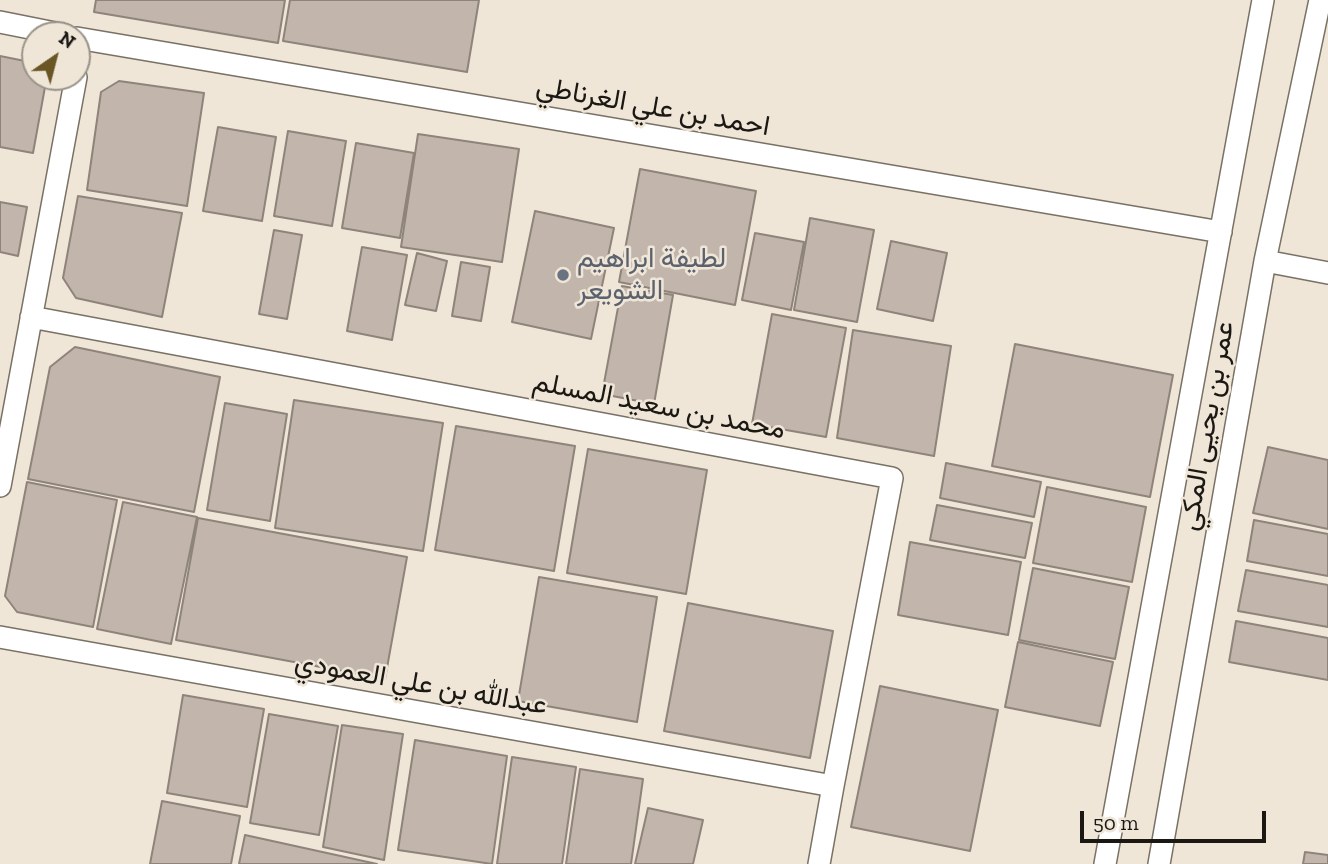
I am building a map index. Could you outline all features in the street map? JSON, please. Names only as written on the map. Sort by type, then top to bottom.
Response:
[{"type":"street","name":"عمر بن يحيى المكي","points":[[1105,864],[1263,0]]},
{"type":"street","name":"عمر بن يحيى المكي","points":[[1159,864],[1265,261],[1320,0]]},
{"type":"street","name":"احمد بن علي الغرناطي","points":[[0,22],[21,26]]},
{"type":"street","name":"احمد بن علي الغرناطي","points":[[91,40],[1221,232]]},
{"type":"street","points":[[0,486],[73,91]]},
{"type":"street","points":[[1265,261],[1328,273]]},
{"type":"street","name":"محمد بن سعيد المسلم","points":[[31,317],[892,478],[819,864]]},
{"type":"street","name":"عبدالله بن علي العمودي","points":[[0,637],[833,786]]},
{"type":"building","points":[[96,0],[285,0],[278,43],[94,12]]},
{"type":"building","points":[[290,0],[479,0],[467,72],[283,41]]},
{"type":"building","points":[[0,56],[21,60],[21,91],[44,91],[33,153],[0,147]]},
{"type":"building","points":[[119,81],[204,93],[187,206],[87,190],[101,92]]},
{"type":"building","points":[[218,127],[276,137],[262,221],[203,211]]},
{"type":"building","points":[[288,131],[346,141],[332,226],[274,216]]},
{"type":"building","points":[[418,134],[519,149],[502,262],[401,247]]},
{"type":"building","points":[[356,143],[414,153],[400,238],[342,228]]},
{"type":"building","points":[[640,169],[756,191],[735,305],[619,282]]},
{"type":"building","points":[[78,196],[182,213],[162,317],[76,298],[63,278]]},
{"type":"building","points":[[0,202],[27,207],[18,256],[0,252]]},
{"type":"building","name":"لطيفة ابراهيم الشويعر","points":[[535,211],[614,228],[591,339],[512,322]]},
{"type":"building","points":[[810,218],[874,230],[857,322],[794,310]]},
{"type":"building","points":[[274,230],[302,235],[287,319],[259,314]]},
{"type":"building","points":[[755,233],[804,242],[791,310],[742,300]]},
{"type":"building","points":[[891,241],[947,253],[933,321],[877,309]]},
{"type":"building","points":[[362,247],[407,255],[392,340],[347,331]]},
{"type":"building","points":[[417,253],[447,261],[436,311],[405,305]]},
{"type":"building","points":[[461,262],[490,267],[481,321],[452,316]]},
{"type":"building","points":[[622,286],[673,295],[654,404],[602,394]]},
{"type":"building","points":[[772,314],[846,328],[826,437],[752,424]]},
{"type":"building","points":[[853,330],[951,346],[934,456],[837,438]]},
{"type":"building","points":[[1015,344],[1173,375],[1150,497],[992,466]]},
{"type":"building","points":[[75,347],[220,377],[194,512],[28,479],[50,367]]},
{"type":"building","points":[[294,400],[443,423],[423,551],[275,528]]},
{"type":"building","points":[[225,403],[287,414],[270,521],[207,510]]},
{"type":"building","points":[[456,426],[575,446],[554,571],[435,550]]},
{"type":"building","points":[[1268,447],[1328,460],[1328,529],[1253,513]]},
{"type":"building","points":[[588,449],[707,470],[686,594],[567,573]]},
{"type":"building","points":[[946,463],[1041,482],[1034,517],[940,498]]},
{"type":"building","points":[[27,482],[117,500],[93,627],[17,612],[5,596]]},
{"type":"building","points":[[1047,487],[1146,507],[1132,582],[1033,563]]},
{"type":"building","points":[[123,502],[197,517],[171,644],[97,629]]},
{"type":"building","points":[[937,505],[1032,523],[1025,558],[930,540]]},
{"type":"building","points":[[198,518],[407,557],[385,679],[176,640]]},
{"type":"building","points":[[1254,520],[1328,534],[1328,576],[1247,561]]},
{"type":"building","points":[[910,542],[1021,562],[1008,635],[898,615]]},
{"type":"building","points":[[1033,568],[1129,587],[1115,659],[1019,640]]},
{"type":"building","points":[[1246,570],[1328,585],[1328,627],[1238,611]]},
{"type":"building","points":[[539,577],[657,597],[637,722],[518,701]]},
{"type":"building","points":[[688,603],[833,631],[810,758],[664,731]]},
{"type":"building","points":[[1236,621],[1328,638],[1328,680],[1229,662]]},
{"type":"building","points":[[1018,642],[1113,662],[1100,726],[1005,707]]},
{"type":"building","points":[[880,686],[998,710],[970,851],[851,827]]},
{"type":"building","points":[[183,695],[264,709],[247,807],[167,793]]},
{"type":"building","points":[[269,714],[338,726],[319,835],[250,823]]},
{"type":"building","points":[[342,725],[403,734],[384,860],[323,847]]},
{"type":"building","points":[[415,740],[507,756],[492,864],[398,850]]},
{"type":"building","points":[[512,757],[576,767],[562,864],[497,864]]},
{"type":"building","points":[[580,769],[643,779],[631,864],[566,864]]},
{"type":"building","points":[[162,801],[240,816],[231,864],[150,864]]},
{"type":"building","points":[[648,808],[703,820],[693,864],[635,864]]},
{"type":"building","points":[[245,835],[377,864],[239,864]]},
{"type":"building","points":[[1305,852],[1328,855],[1328,864],[1303,864]]},
{"type":"place","name":"لطيفة ابراهيم الشويعر","points":[[563,275]]}]
